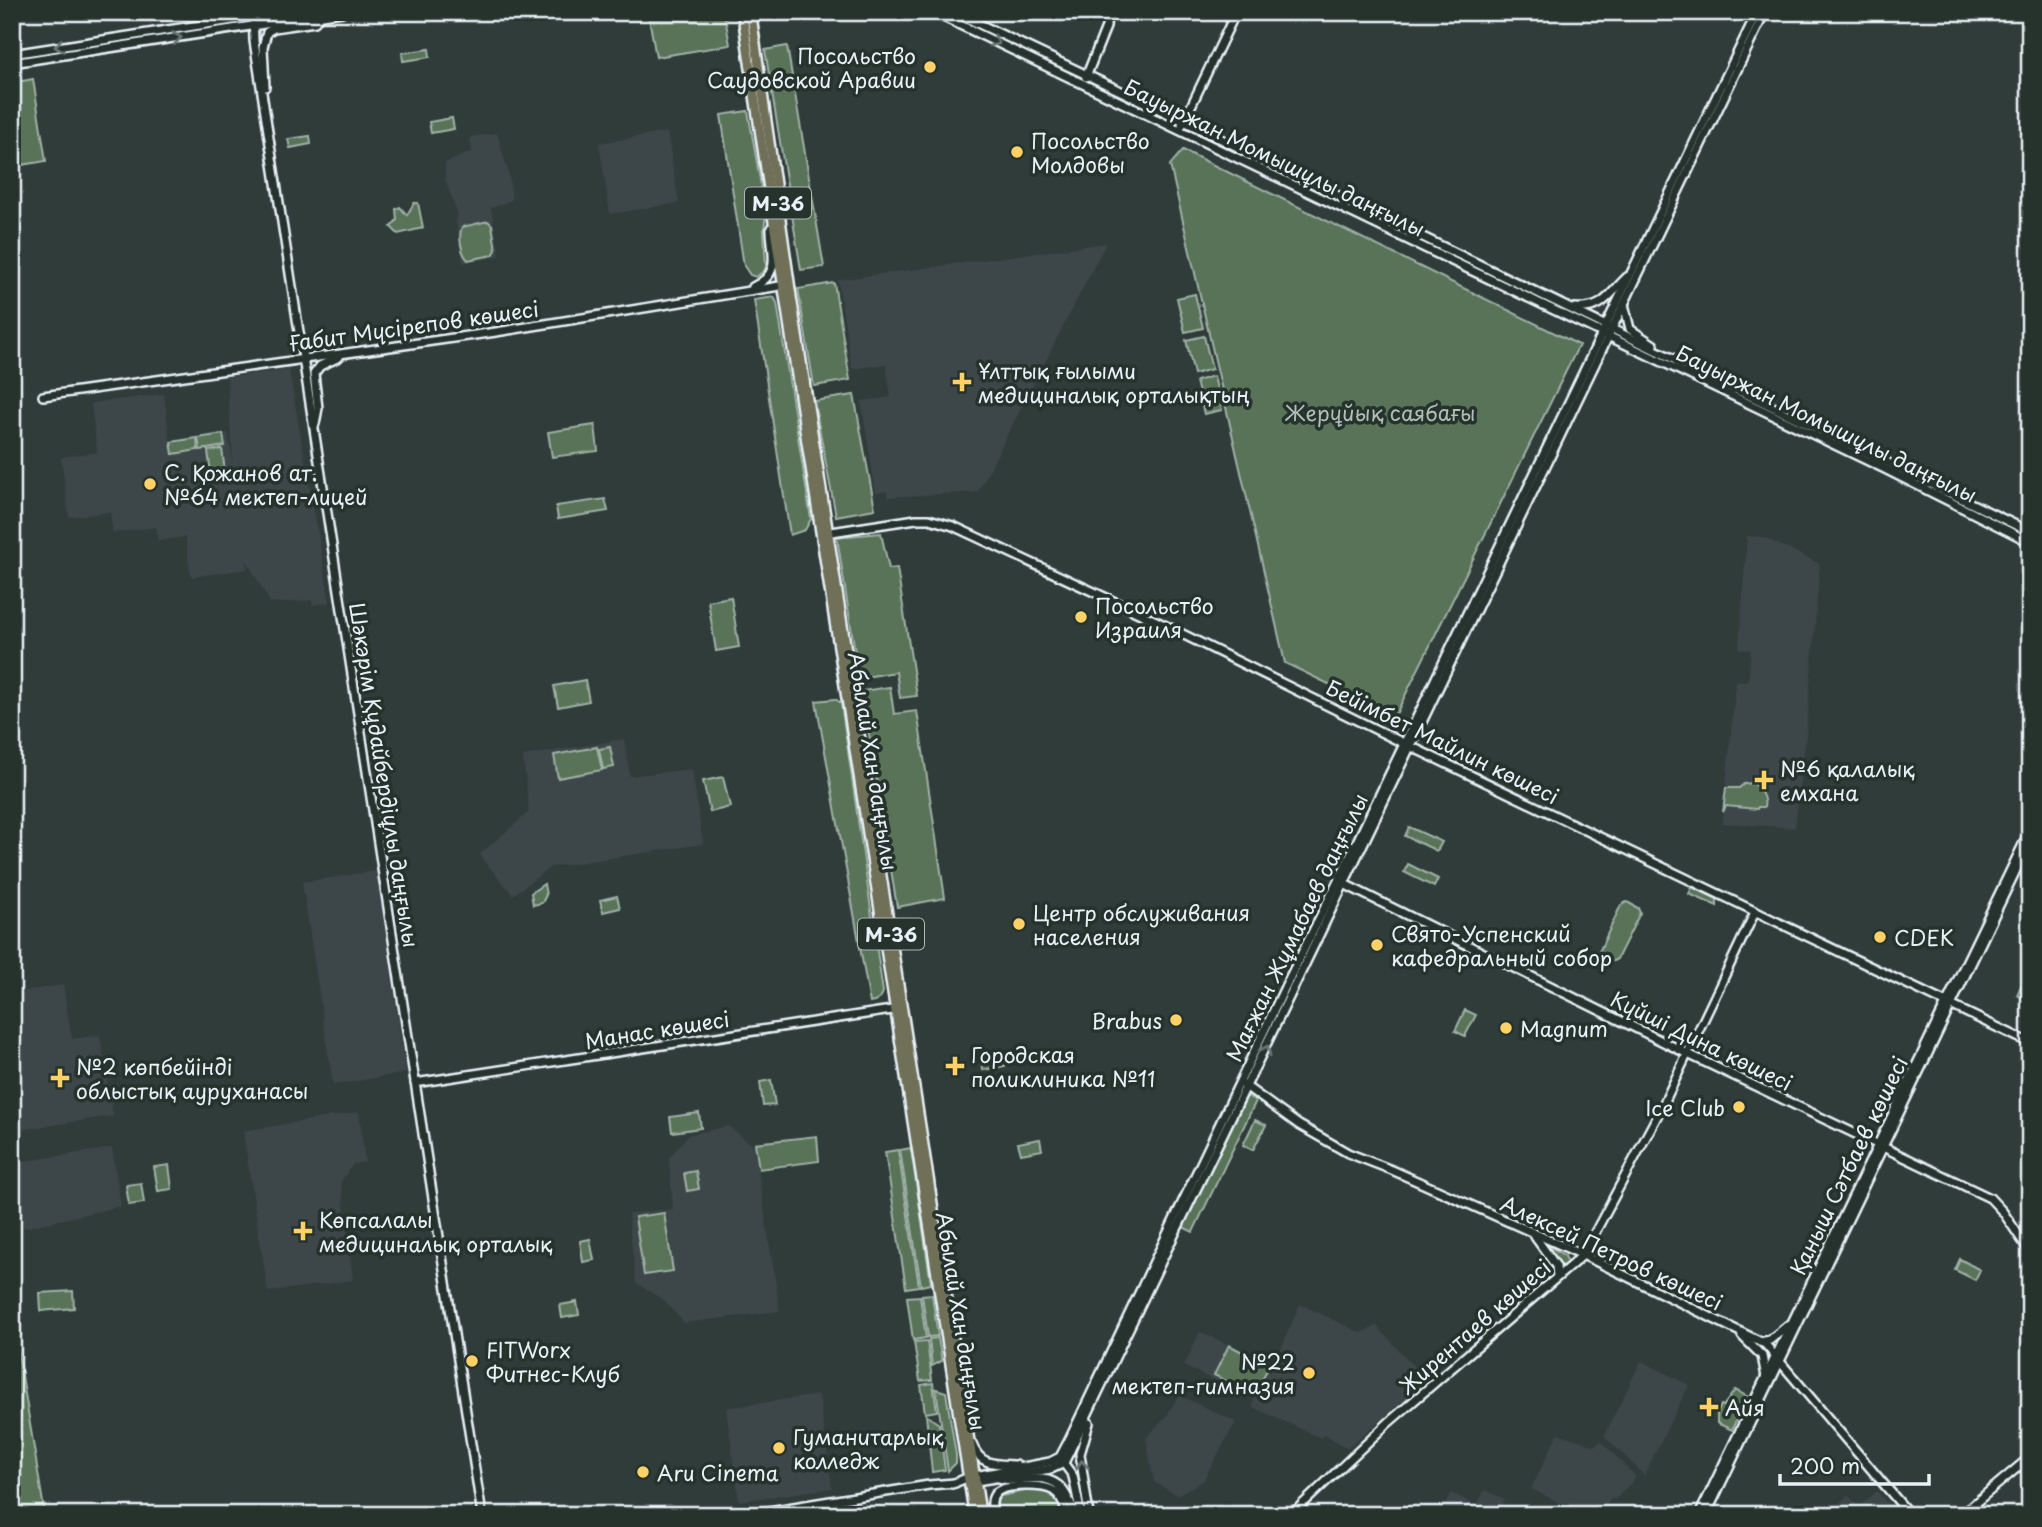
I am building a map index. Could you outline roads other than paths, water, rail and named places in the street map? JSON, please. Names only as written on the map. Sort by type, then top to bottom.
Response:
[{"type":"main road","points":[[12,54],[250,15],[284,12]]},
{"type":"main road","points":[[12,63],[342,12]]},
{"type":"main road","name":"Абылай Хан даңғылы","points":[[743,12],[966,1421],[974,1515]]},
{"type":"main road","name":"Абылай Хан даңғылы","points":[[751,12],[786,285]]},
{"type":"main road","name":"Бауыржан Момышұлы даңғылы","points":[[933,12],[1084,85],[1182,125],[1567,307],[1707,386],[1883,468],[2030,542]]},
{"type":"main road","name":"Бауыржан Момышұлы даңғылы","points":[[954,12],[1607,331],[1662,353],[2030,532]]},
{"type":"main road","points":[[1182,125],[1236,12]]},
{"type":"main road","name":"Мағжан Жұмабаев даңғылы","points":[[1062,1460],[1607,331],[1630,274],[1757,12]]},
{"type":"main road","name":"Мағжан Жұмабаев даңғылы","points":[[1607,331],[1624,304],[1765,12]]},
{"type":"main road","name":"Шәкәрім Құдайбердіұлы даңғылы","points":[[250,15],[482,1515]]},
{"type":"main road","points":[[1084,85],[1106,27],[1107,15]]},
{"type":"main road","points":[[263,98],[266,91],[263,47],[267,32],[274,28],[315,22],[319,16]]},
{"type":"main road","points":[[744,291],[762,283],[774,265],[771,231],[773,214]]},
{"type":"main road","points":[[1567,307],[1588,309],[1597,306],[1630,274]]},
{"type":"main road","name":"Ғабит Мүсірепов көшесі","points":[[43,397],[303,358],[356,353],[786,285]]},
{"type":"main road","points":[[1624,304],[1630,328],[1662,353]]},
{"type":"main road","points":[[314,428],[318,408],[313,379],[316,369],[328,361],[356,353]]},
{"type":"main road","name":"Бейімбет Майлин көшесі","points":[[825,533],[916,519],[929,519],[946,524],[1158,622],[1407,745],[2030,1043]]},
{"type":"main road","name":"Абылай Хан даңғылы","points":[[825,533],[893,1010],[972,1479],[981,1515]]},
{"type":"main road","name":"Қаныш Сәтбаев көшесі","points":[[1706,1515],[2030,830]]},
{"type":"main road","name":"Қаныш Сәтбаев көшесі","points":[[1948,1005],[2030,841]]},
{"type":"main road","name":"Күйші Дина көшесі","points":[[1342,883],[1688,1054],[1990,1198],[2003,1212],[2030,1252]]},
{"type":"main road","name":"Жирентаев көшесі","points":[[1291,1515],[1388,1423],[1583,1255],[1688,1054],[1755,912]]},
{"type":"main road","points":[[893,1010],[901,1003]]},
{"type":"main road","name":"Манас көшесі","points":[[415,1083],[893,1010]]},
{"type":"main road","name":"Мағжан Жұмабаев даңғылы","points":[[1062,1460],[1089,1416],[1244,1085]]},
{"type":"main road","name":"Алексей Петров көшесі","points":[[1244,1085],[1299,1125],[1348,1153],[1583,1255],[1760,1342],[1779,1359],[1910,1515]]},
{"type":"main road","name":"Қаныш Сәтбаев көшесі","points":[[1699,1515],[1766,1377],[1779,1359],[1795,1316],[1881,1146]]},
{"type":"main road","points":[[1532,1234],[1556,1266],[1557,1278]]},
{"type":"main road","points":[[1760,1342],[1776,1337],[1795,1316]]},
{"type":"main road","points":[[1734,1328],[1755,1346],[1762,1356],[1766,1377]]},
{"type":"main road","points":[[1089,1416],[1080,1454],[1089,1515]]},
{"type":"main road","points":[[966,1421],[974,1449],[982,1460],[995,1465],[1027,1466]]},
{"type":"main road","points":[[1961,1515],[2030,1457]]},
{"type":"main road","points":[[972,1479],[998,1478],[1051,1469],[1062,1460]]},
{"type":"main road","points":[[744,1515],[929,1485],[952,1484],[1062,1460]]},
{"type":"main road","points":[[1062,1460],[1073,1476],[1079,1515]]},
{"type":"main road","points":[[998,1478],[1051,1480],[1068,1494],[1079,1515]]},
{"type":"main road","points":[[993,1515],[992,1499],[996,1493],[1039,1485],[1059,1494],[1067,1515]]},
{"type":"place","name":"Посольство Саудовской Аравии","points":[[930,67]]},
{"type":"place","name":"Посольство Молдовы","points":[[1017,152]]},
{"type":"place","name":"Ұлттық ғылыми медициналық орталықтың","points":[[962,382]]},
{"type":"place","name":"С. Қожанов ат. №64 мектеп-лицей","points":[[150,484]]},
{"type":"place","name":"Посольство Израиля","points":[[1081,617]]},
{"type":"place","name":"№6 қалалық емхана","points":[[1764,780]]},
{"type":"place","name":"Центр обслуживания населения","points":[[1019,924]]},
{"type":"place","name":"CDEK","points":[[1880,937]]},
{"type":"place","name":"Свято-Успенский кафедральный собор","points":[[1377,945]]},
{"type":"place","name":"Brabus","points":[[1176,1020]]},
{"type":"place","name":"Magnum","points":[[1506,1028]]},
{"type":"place","name":"Городская поликлиника №11","points":[[955,1066]]},
{"type":"place","name":"№2 көпбейінді облыстық ауруханасы","points":[[60,1078]]},
{"type":"place","name":"Ice Club","points":[[1739,1107]]},
{"type":"place","name":"Көпсалалы медициналық орталық","points":[[303,1231]]},
{"type":"place","name":"FITWorx Фитнес-Клуб","points":[[472,1361]]},
{"type":"place","name":"№22 мектеп-гимназия","points":[[1309,1373]]},
{"type":"place","name":"Айя","points":[[1709,1407]]},
{"type":"place","name":"Гуманитарлық колледж","points":[[779,1448]]},
{"type":"place","name":"Aru Cinema","points":[[643,1472]]},
{"type":"park label","name":"Жерұйық саябағы","points":[[1380,412]]}]
